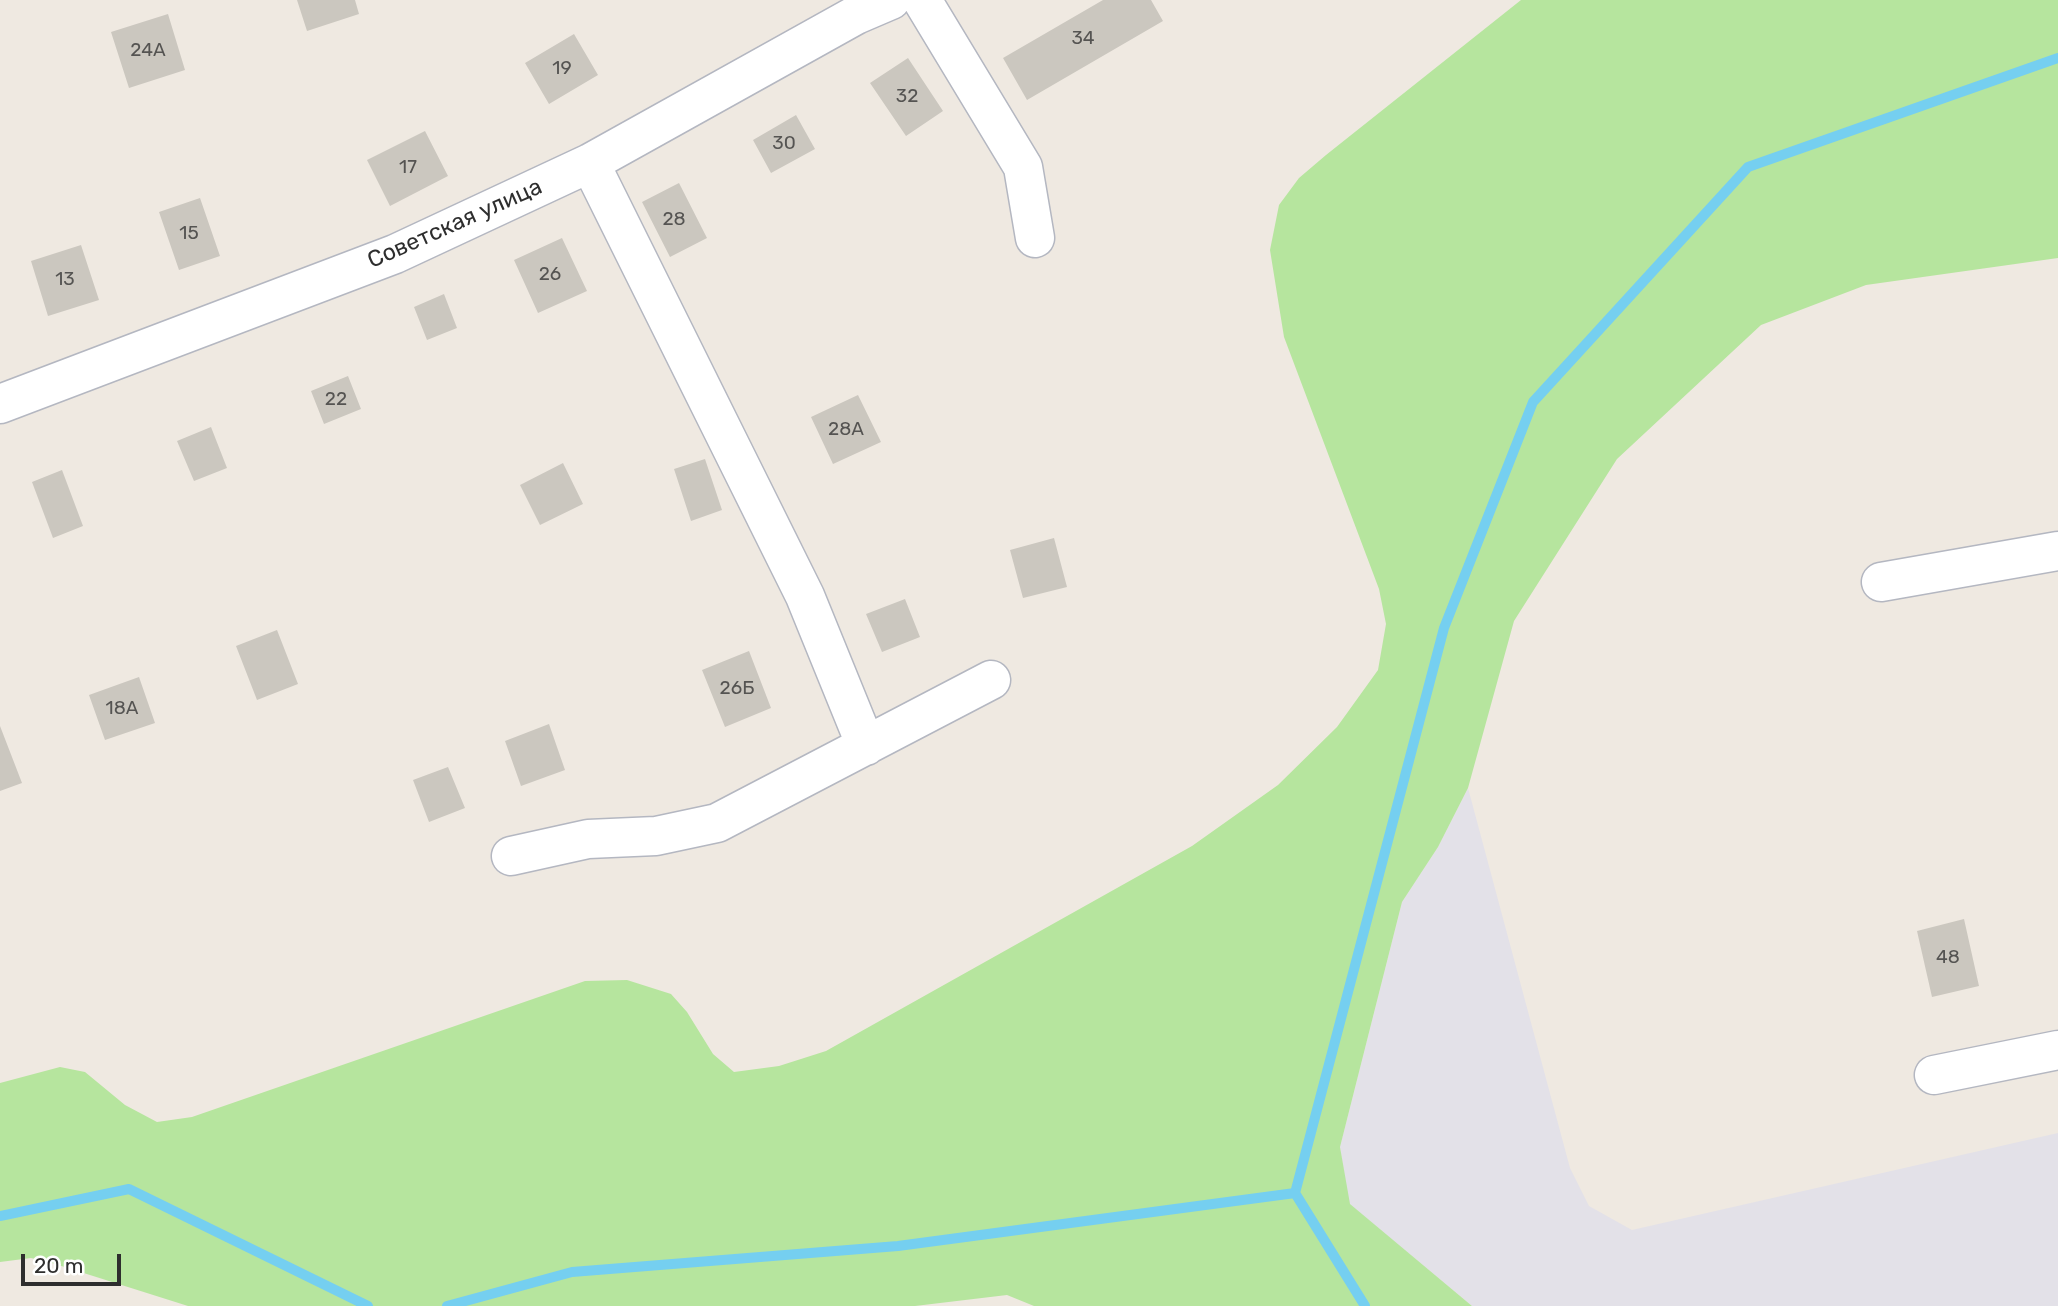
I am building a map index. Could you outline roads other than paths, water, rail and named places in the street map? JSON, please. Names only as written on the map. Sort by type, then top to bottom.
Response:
[{"type":"street","name":"Советская улица","points":[[0,404],[395,254],[590,163],[853,8],[891,0]]},
{"type":"street","points":[[922,0],[1023,167],[1035,238]]},
{"type":"street","points":[[590,163],[806,596],[866,746]]},
{"type":"street","points":[[1881,582],[2058,551]]},
{"type":"street","points":[[511,856],[589,839],[656,836],[717,823],[991,680]]},
{"type":"street","points":[[1934,1074],[2058,1050]]},
{"type":"waterway","points":[[1295,1193],[1444,628],[1533,402],[1748,167],[2058,58]]},
{"type":"waterway","points":[[0,1216],[129,1189],[368,1306]]},
{"type":"waterway","points":[[447,1306],[572,1272],[898,1246],[1295,1193],[1365,1306]]}]
